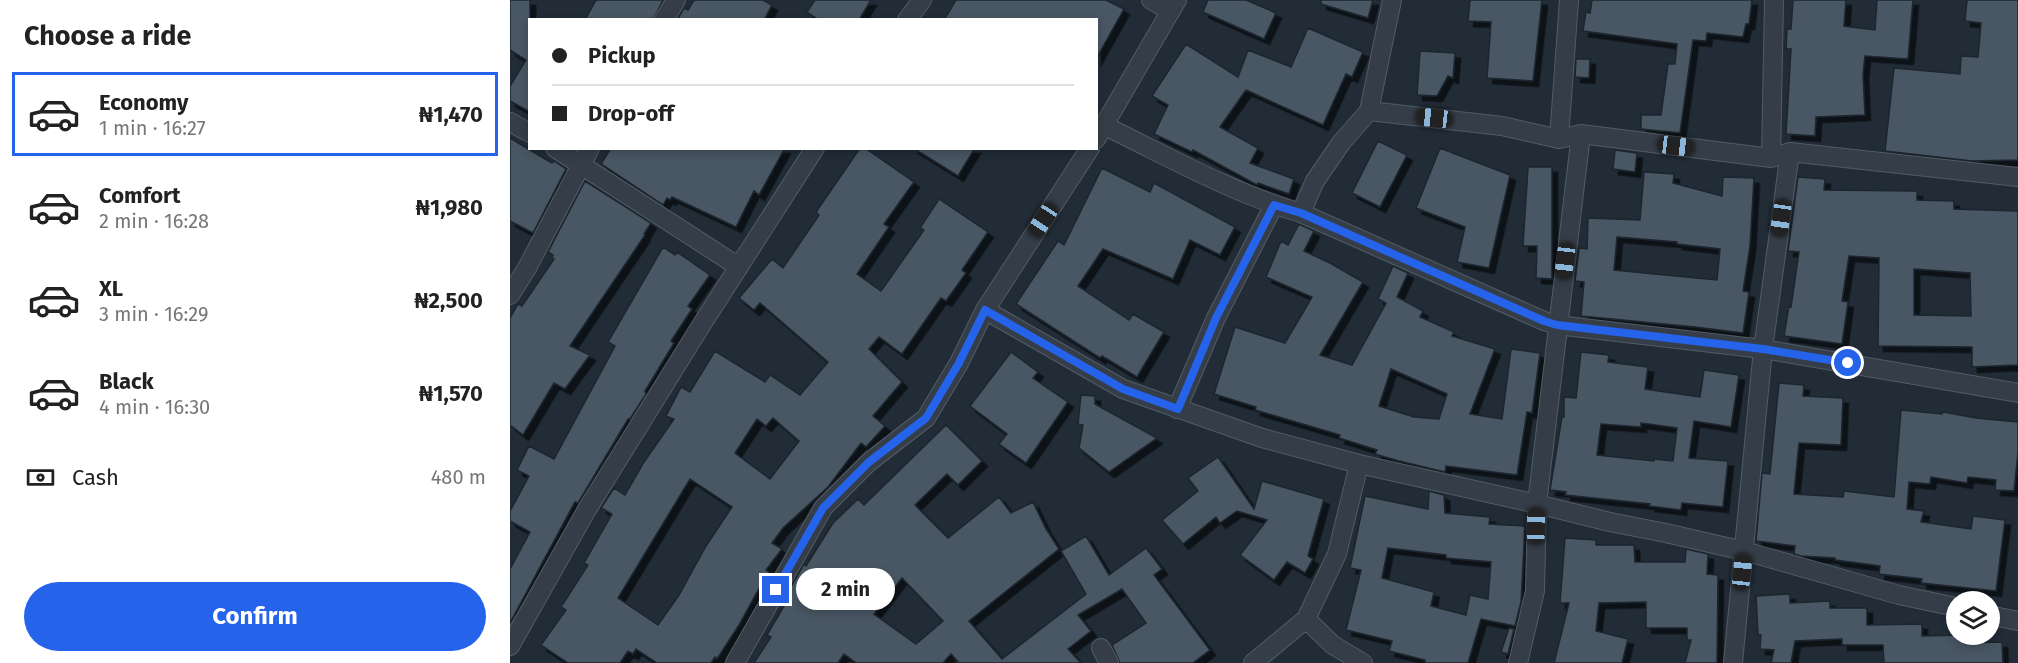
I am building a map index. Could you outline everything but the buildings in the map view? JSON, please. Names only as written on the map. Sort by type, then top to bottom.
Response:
[{"type":"street","points":[[665,18],[676,0]]},
{"type":"street","points":[[908,18],[922,0]]},
{"type":"street","points":[[1151,0],[1174,6],[1101,132],[1274,205],[1301,213],[1523,313],[1557,325],[1763,349],[2018,393]]},
{"type":"street","points":[[1301,213],[1315,181],[1341,143],[1369,111],[1392,0]]},
{"type":"street","points":[[1559,139],[1569,0]]},
{"type":"street","points":[[1771,158],[1774,0]]},
{"type":"street","points":[[1369,111],[1502,126],[1559,139],[1581,134],[1771,158],[1790,152],[2018,177]]},
{"type":"street","points":[[510,122],[528,133]]},
{"type":"street","points":[[1518,663],[1534,591],[1537,504],[1581,134]]},
{"type":"street","points":[[562,150],[585,156],[740,267]]},
{"type":"street","points":[[510,646],[586,511],[814,150]]},
{"type":"street","points":[[735,663],[823,508],[869,462],[926,418],[959,363],[985,310],[1089,150]]},
{"type":"street","points":[[1733,663],[1763,349],[1790,152]]},
{"type":"street","points":[[510,295],[527,268],[585,156]]},
{"type":"street","points":[[1178,409],[1216,318],[1274,205]]},
{"type":"street","points":[[985,310],[1123,389],[1262,438],[1359,464],[1744,551],[1899,595],[1946,606]]},
{"type":"street","points":[[1253,663],[1306,619],[1336,554],[1359,464]]},
{"type":"street","points":[[2000,617],[2018,621]]},
{"type":"street","points":[[1306,619],[1333,645],[1363,663]]},
{"type":"route","points":[[776,590],[823,508],[869,462],[926,418],[959,363],[985,310],[1123,389],[1178,409],[1216,318],[1274,205],[1301,213],[1523,313],[1557,325],[1763,349],[1848,363]]}]
